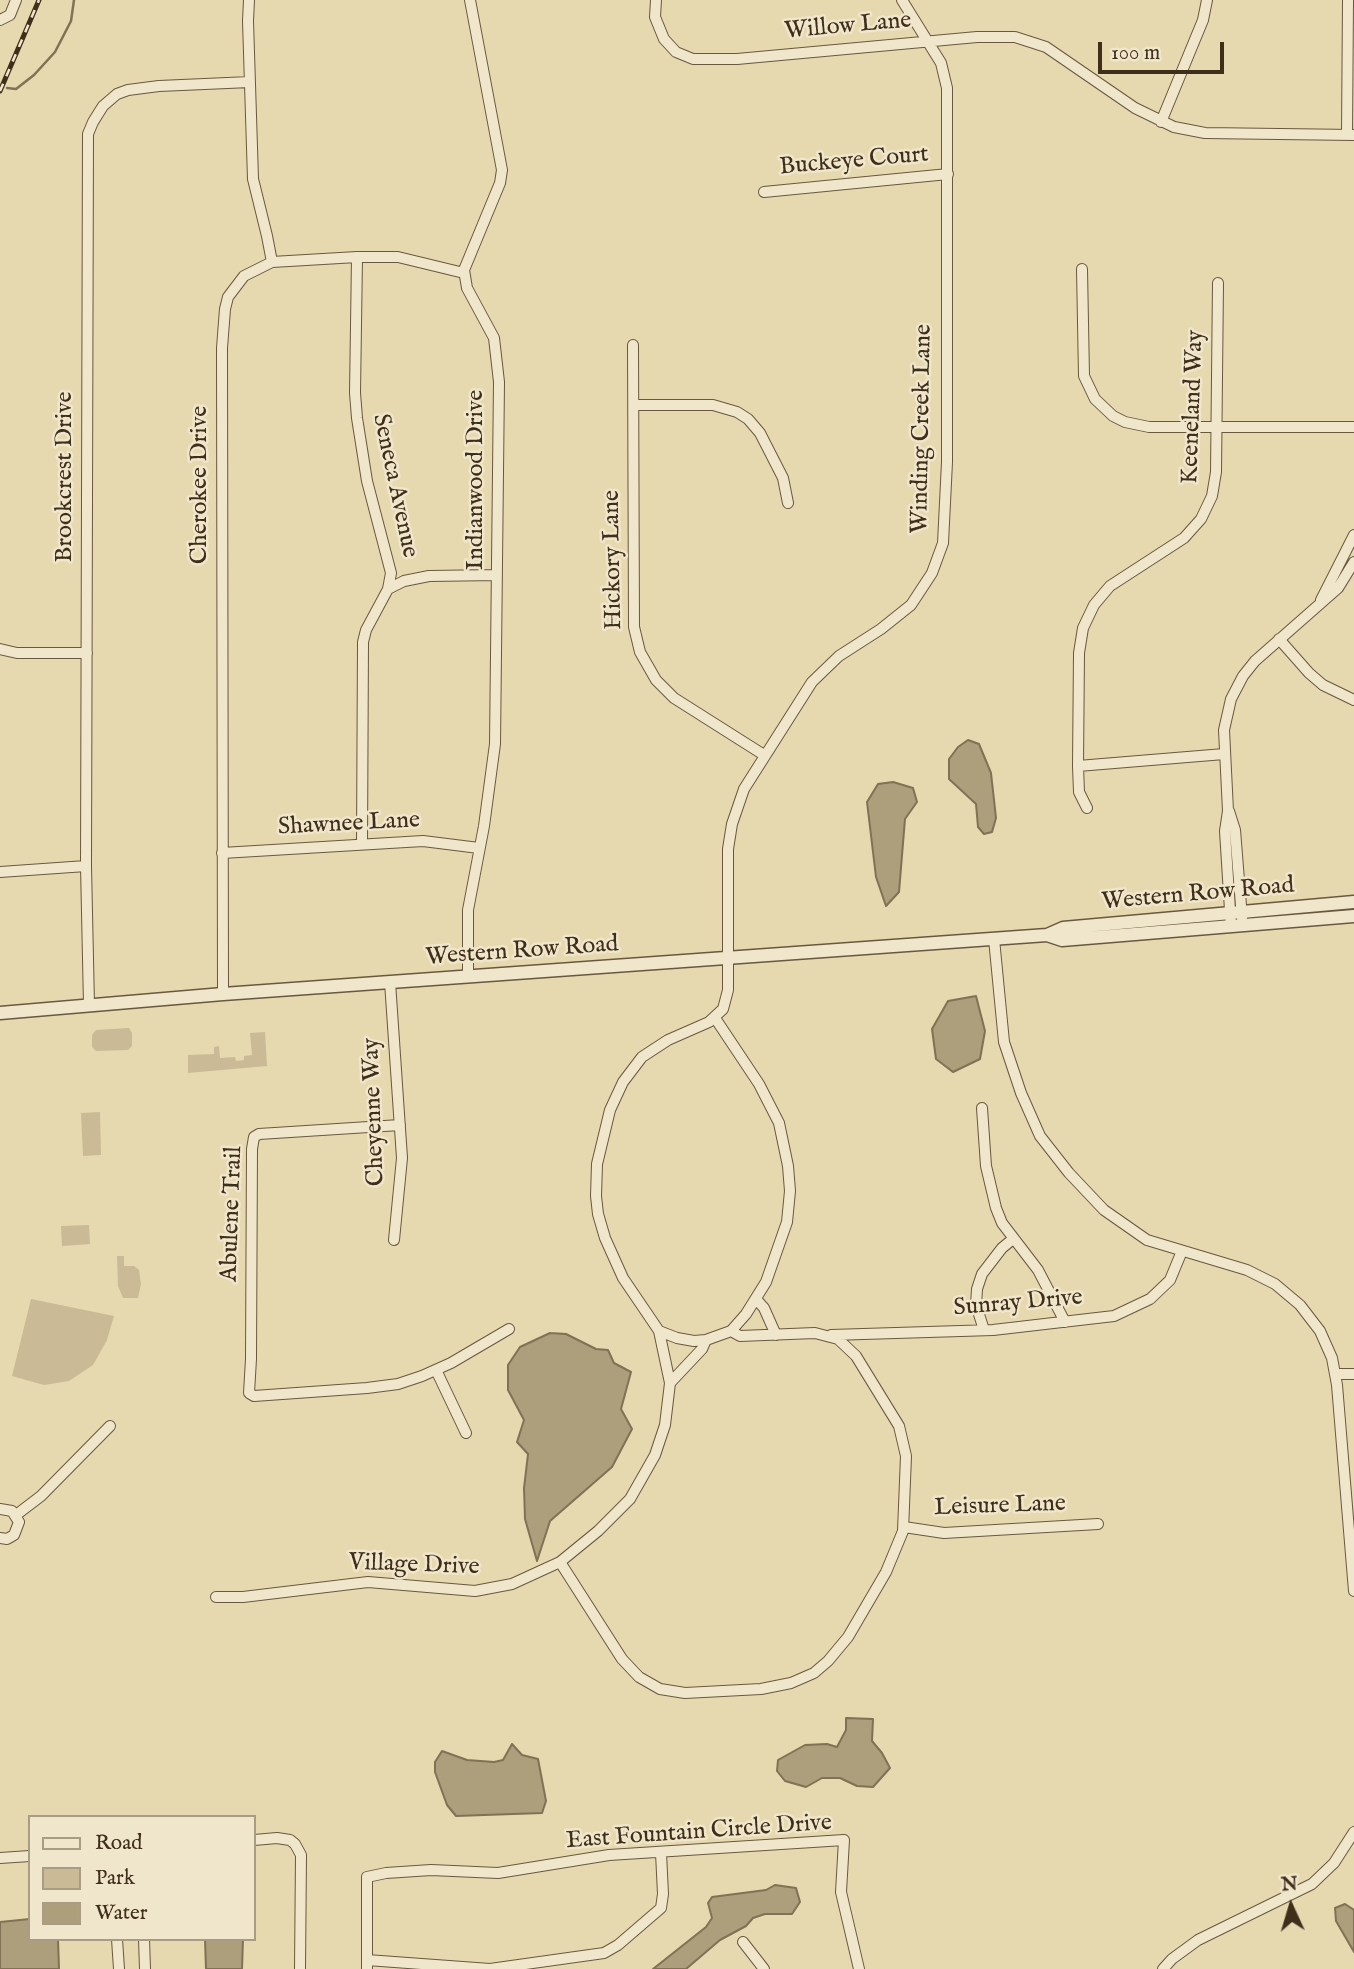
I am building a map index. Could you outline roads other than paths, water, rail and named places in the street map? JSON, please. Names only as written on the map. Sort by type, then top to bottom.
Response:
[{"type":"street","points":[[0,20],[10,15],[16,0]]},
{"type":"street","points":[[249,1],[253,179],[272,262],[398,257],[464,273],[500,183],[502,170],[470,0]]},
{"type":"street","name":"Willow Lane","points":[[656,0],[656,23],[664,39],[676,52],[693,59],[737,59],[1002,36],[1028,40],[1062,57],[1124,101],[1161,122],[1205,133],[1351,135]]},
{"type":"street","name":"Winding Creek Lane","points":[[728,960],[727,874],[732,824],[744,789],[800,697],[825,668],[897,618],[911,605],[932,573],[943,543],[947,494],[947,88],[941,62],[902,0]]},
{"type":"street","points":[[1161,122],[1203,20],[1207,0]]},
{"type":"street","points":[[1348,0],[1351,135]]},
{"type":"street","name":"Brookcrest Drive","points":[[89,1005],[86,866],[89,134],[103,106],[117,94],[128,90],[250,82]]},
{"type":"street","name":"Buckeye Court","points":[[764,192],[948,174]]},
{"type":"street","name":"Seneca Avenue","points":[[357,257],[357,418],[367,481],[391,573],[388,589],[366,629],[363,642],[362,844]]},
{"type":"street","name":"Cherokee Drive","points":[[223,994],[223,328],[225,309],[235,285],[249,272],[272,262]]},
{"type":"street","points":[[1082,269],[1084,376],[1095,399],[1113,416],[1137,425],[1354,427]]},
{"type":"street","name":"Indianwood Drive","points":[[464,273],[467,288],[489,326],[495,345],[499,382],[495,744],[468,910],[468,977]]},
{"type":"street","name":"Keeneland Way","points":[[1087,808],[1079,792],[1078,766],[1079,653],[1088,616],[1110,586],[1174,545],[1201,519],[1213,490],[1216,472],[1218,283]]},
{"type":"street","name":"Hickory Lane","points":[[633,345],[634,627],[640,652],[656,680],[674,698],[764,755]]},
{"type":"street","points":[[634,405],[713,405],[737,412],[748,419],[760,433],[783,478],[788,503]]},
{"type":"street","points":[[1320,603],[1354,535]]},
{"type":"street","points":[[1237,926],[1235,830],[1228,811],[1224,754],[1226,717],[1237,687],[1255,661],[1338,589],[1354,562]]},
{"type":"street","points":[[388,589],[404,581],[429,576],[497,575]]},
{"type":"street","points":[[1279,639],[1323,685],[1354,700]]},
{"type":"street","points":[[0,649],[29,653],[87,653]]},
{"type":"street","points":[[1078,766],[1224,754]]},
{"type":"street","name":"Shawnee Lane","points":[[222,853],[423,841],[479,848]]},
{"type":"street","points":[[0,872],[86,866]]},
{"type":"street","name":"Western Row Road","points":[[0,1013],[223,994],[660,962],[728,960],[1047,935],[1063,928],[1354,902]]},
{"type":"street","name":"Western Row Road","points":[[1047,935],[1062,940],[1354,916]]},
{"type":"street","points":[[994,939],[1003,1042],[1040,1136],[1069,1173],[1104,1210],[1147,1240],[1266,1278],[1289,1294],[1320,1331],[1328,1346],[1336,1374],[1354,1591]]},
{"type":"street","points":[[659,1331],[687,1341],[706,1340],[731,1331],[756,1299],[774,1264],[787,1222],[790,1191],[784,1141],[771,1106],[715,1018],[726,1003],[728,960]]},
{"type":"street","name":"Cheyenne Way","points":[[390,982],[402,1171],[394,1240]]},
{"type":"street","name":"Village Drive","points":[[216,1597],[243,1597],[368,1582],[456,1590],[488,1590],[524,1579],[559,1562],[617,1514],[637,1489],[662,1437],[670,1382],[659,1331],[623,1278],[605,1238],[596,1196],[599,1152],[610,1110],[634,1066],[652,1050],[715,1018]]},
{"type":"street","points":[[982,1108],[990,1189],[1002,1223],[1038,1270],[1065,1322]]},
{"type":"street","name":"Abulene Trail","points":[[400,1125],[259,1134],[254,1137],[250,1395],[386,1386],[436,1370]]},
{"type":"street","points":[[984,1330],[976,1305],[977,1289],[982,1274],[1002,1248],[1013,1239]]},
{"type":"street","name":"Sunray Drive","points":[[731,1331],[740,1336],[984,1330],[1114,1316],[1150,1299],[1170,1280],[1182,1251]]},
{"type":"street","points":[[756,1299],[764,1308],[776,1335]]},
{"type":"street","points":[[466,1433],[436,1370],[509,1329]]},
{"type":"street","points":[[559,1562],[622,1659],[639,1677],[660,1689],[680,1692],[761,1689],[803,1679],[814,1673],[837,1652],[862,1616],[897,1549],[904,1527],[906,1456],[899,1426],[856,1356],[843,1343],[827,1335]]},
{"type":"street","points":[[670,1382],[702,1349],[706,1340]]},
{"type":"street","points":[[1336,1374],[1354,1374]]},
{"type":"street","points":[[16,1515],[41,1496],[110,1426]]},
{"type":"street","points":[[0,1509],[9,1510],[16,1515],[19,1522],[17,1531],[10,1538],[0,1538]]},
{"type":"street","name":"Leisure Lane","points":[[904,1527],[944,1533],[1098,1524]]},
{"type":"street","points":[[1163,1969],[1198,1940],[1312,1884],[1334,1863],[1354,1832]]},
{"type":"street","points":[[256,1840],[284,1838],[298,1849],[302,1867],[300,1969]]},
{"type":"street","name":"East Fountain Circle Drive","points":[[367,1965],[367,1877],[431,1870],[498,1873],[610,1855],[844,1840],[841,1892],[859,1969]]},
{"type":"street","points":[[367,1965],[490,1969],[604,1953],[618,1945],[661,1908],[662,1853]]},
{"type":"street","points":[[0,1858],[28,1856]]},
{"type":"street","points":[[117,1941],[119,1969]]},
{"type":"street","points":[[144,1941],[145,1969]]},
{"type":"street","points":[[743,1942],[764,1969]]},
{"type":"water","points":[[968,740],[979,744],[991,773],[996,818],[992,832],[984,834],[978,827],[976,804],[949,779],[949,759],[958,747]]},
{"type":"water","points":[[893,782],[913,788],[917,802],[905,819],[899,892],[886,906],[876,877],[867,802],[878,784]]},
{"type":"water","points":[[976,996],[985,1031],[980,1059],[953,1072],[936,1059],[932,1029],[948,1001]]},
{"type":"water","points":[[550,1333],[566,1334],[596,1349],[608,1350],[614,1363],[631,1372],[621,1409],[632,1429],[612,1467],[550,1521],[537,1561],[525,1519],[524,1488],[528,1454],[517,1442],[524,1420],[508,1390],[508,1365],[520,1347]]},
{"type":"water","points":[[846,1718],[873,1719],[872,1741],[890,1768],[873,1787],[857,1786],[840,1778],[822,1778],[806,1787],[785,1781],[777,1771],[778,1760],[805,1745],[827,1744],[837,1747],[846,1730]]},
{"type":"water","points":[[512,1744],[522,1755],[538,1759],[546,1801],[542,1813],[456,1816],[447,1805],[435,1772],[435,1762],[442,1751],[467,1760],[494,1762],[503,1760]]},
{"type":"water","points":[[775,1885],[796,1888],[800,1902],[792,1914],[765,1914],[753,1918],[746,1926],[720,1940],[686,1969],[653,1969],[706,1927],[712,1918],[708,1903],[712,1897],[766,1890]]},
{"type":"water","points":[[1345,1904],[1354,1910],[1354,1952],[1336,1921],[1335,1908]]},
{"type":"water","points":[[28,1919],[28,1941],[58,1941],[59,1969],[0,1969],[0,1922]]},
{"type":"water","points":[[205,1941],[243,1941],[242,1969],[206,1969]]},
{"type":"waterway","points":[[7,88],[16,89],[34,75],[55,52],[71,21],[74,0]]},
{"type":"railway","points":[[0,91],[39,0]]}]
